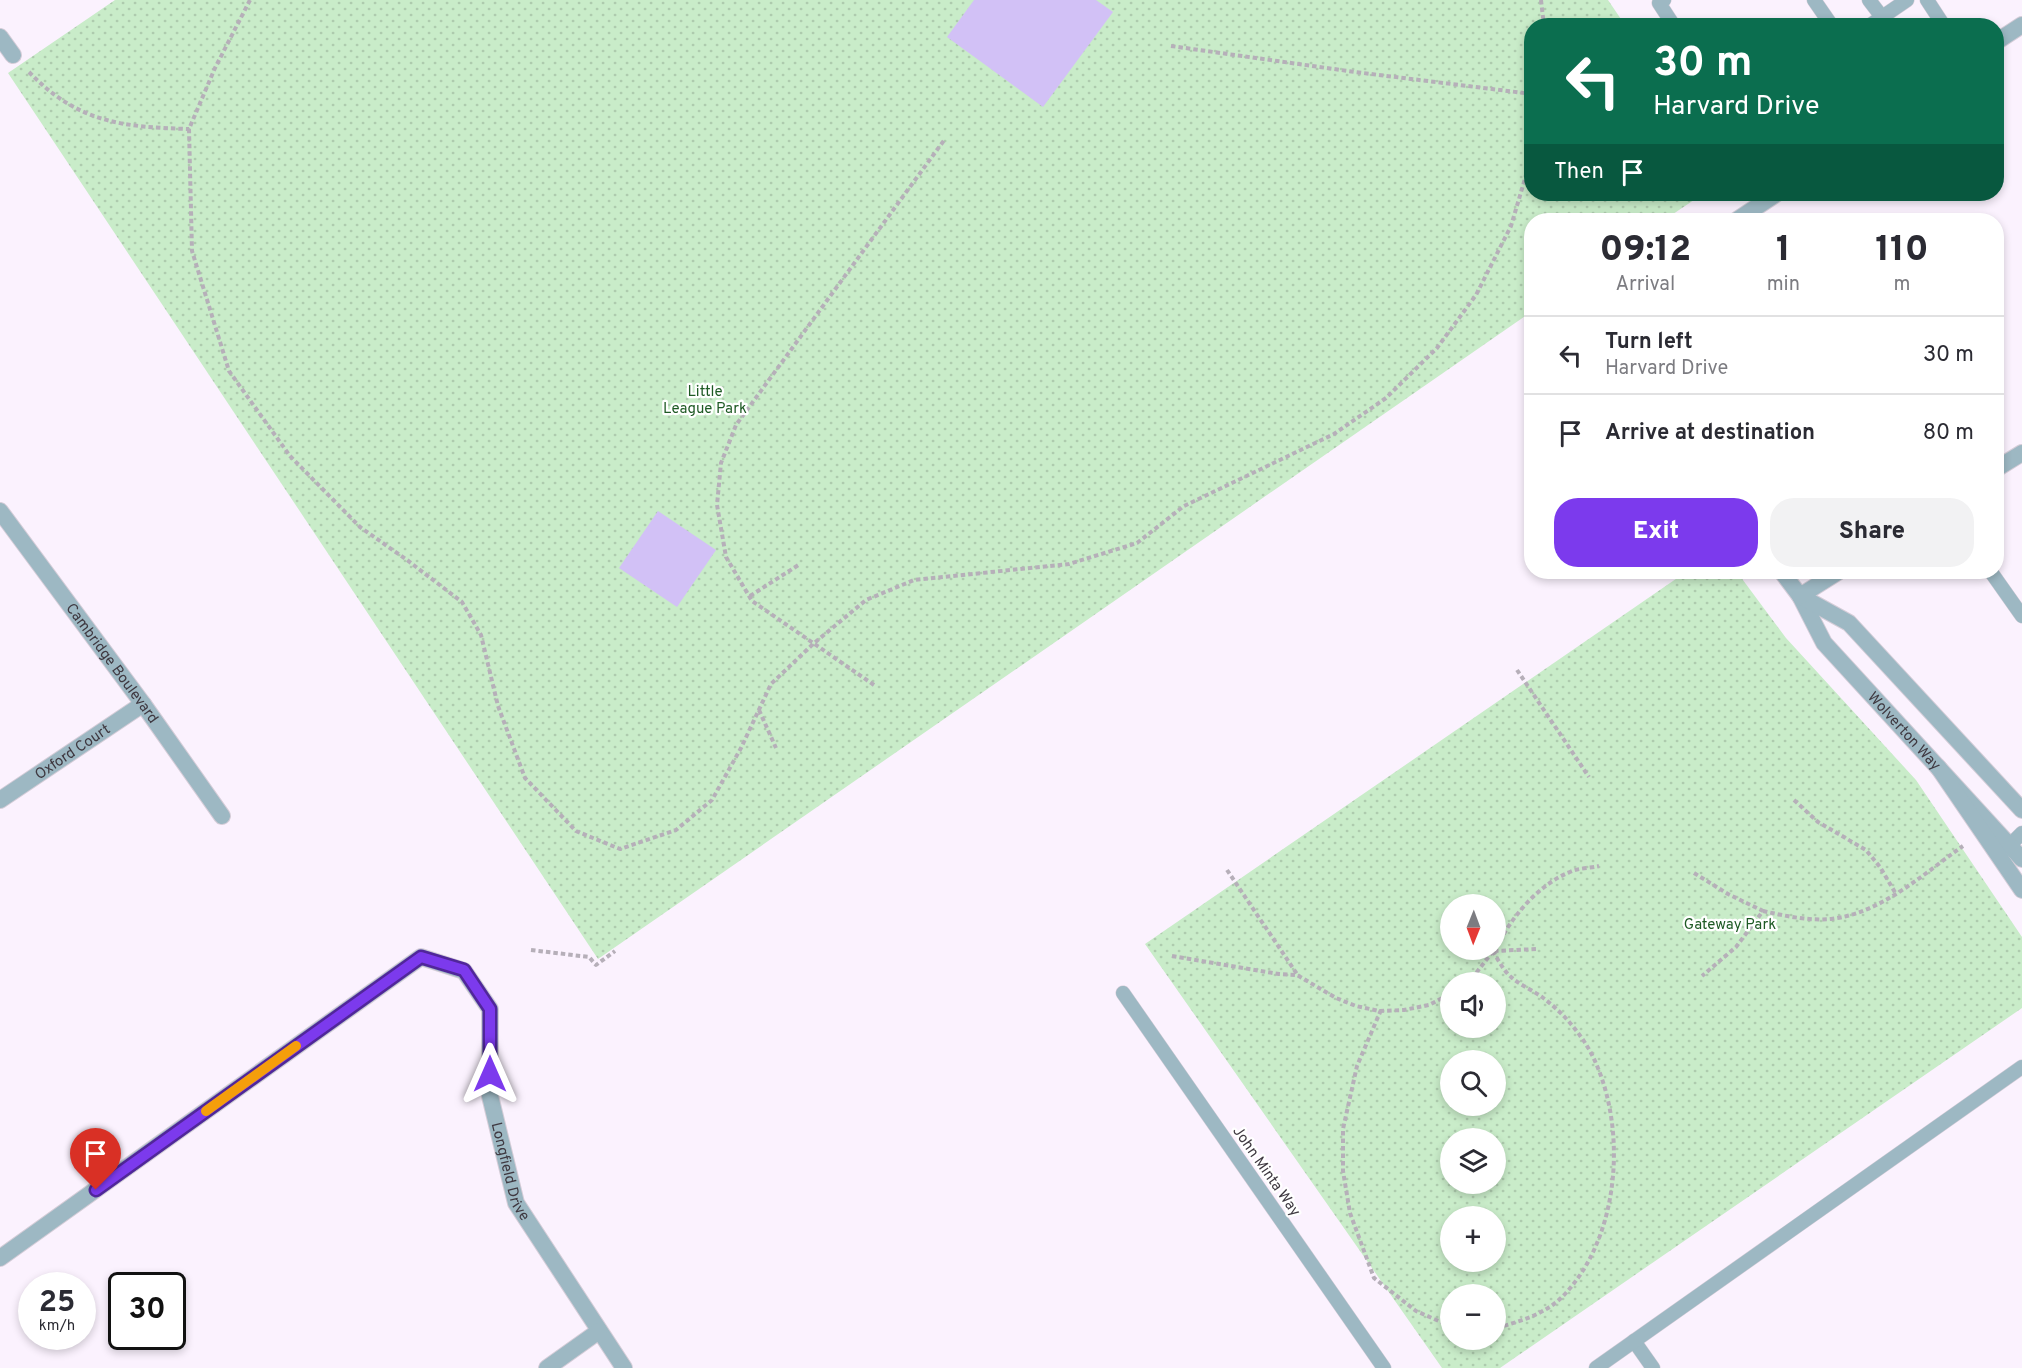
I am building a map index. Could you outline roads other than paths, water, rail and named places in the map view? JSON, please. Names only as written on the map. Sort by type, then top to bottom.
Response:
[{"type":"street","points":[[2004,37],[2022,25]]},
{"type":"street","points":[[0,37],[13,55]]},
{"type":"street","points":[[1748,213],[1766,201]]},
{"type":"street","points":[[2004,464],[2022,453]]},
{"type":"street","name":"Cambridge Boulevard","points":[[0,511],[143,704],[222,816]]},
{"type":"street","name":"Wolverton Way","points":[[1787,579],[1800,596],[1824,643],[2022,859]]},
{"type":"street","points":[[1800,596],[1827,579]]},
{"type":"street","name":"Wolverton Way","points":[[1800,596],[1850,623],[2022,810]]},
{"type":"street","name":"Oxford Court","points":[[0,800],[143,704]]},
{"type":"street","points":[[1938,767],[2022,890]]},
{"type":"street","name":"Longfield Drive","points":[[0,1258],[421,957],[464,970],[490,1009],[490,1096],[516,1203],[624,1368]]},
{"type":"street","points":[[547,1368],[599,1331]]},
{"type":"lane","points":[[1664,0],[1659,3],[1669,18]]},
{"type":"lane","points":[[1814,0],[1826,18]]},
{"type":"lane","points":[[1869,0],[1882,17],[1907,0]]},
{"type":"lane","points":[[1927,0],[1939,18]]},
{"type":"lane","points":[[1996,579],[2022,616]]},
{"type":"lane","points":[[2010,845],[2022,834]]},
{"type":"lane","name":"John Minta Way","points":[[1123,993],[1384,1368]]},
{"type":"lane","points":[[1596,1368],[2022,1067]]},
{"type":"lane","points":[[1634,1341],[1653,1368]]},
{"type":"park label","name":"Little League Park","points":[[705,400]]},
{"type":"park label","name":"Gateway Park","points":[[1730,924]]}]
